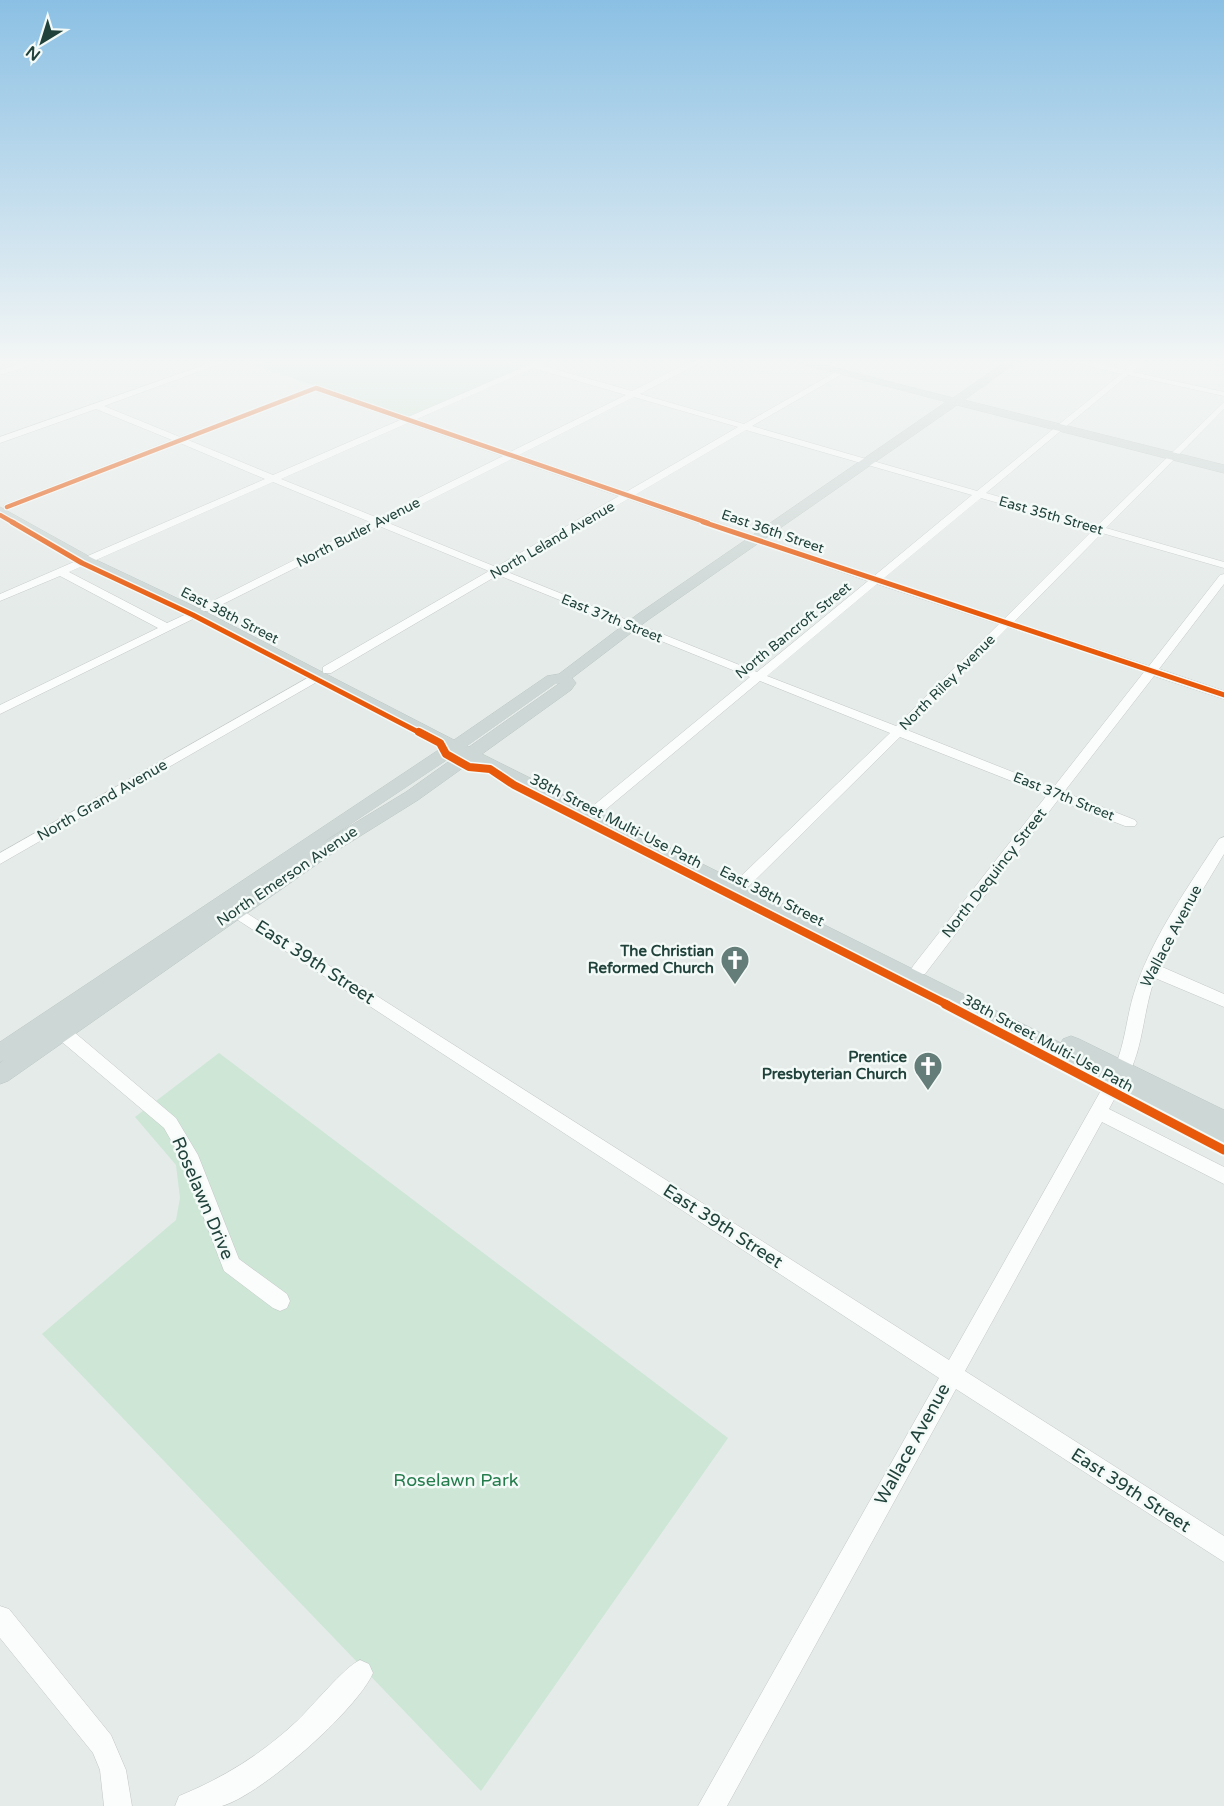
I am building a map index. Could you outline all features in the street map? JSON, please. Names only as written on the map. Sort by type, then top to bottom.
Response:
[{"type":"main road","name":"North Emerson Avenue","points":[[0,1075],[55,1026],[229,906],[412,796],[468,747],[566,687],[568,683],[563,678],[630,626],[895,443]]},
{"type":"main road","points":[[1121,443],[1224,469]]},
{"type":"main road","name":"East 38th Street","points":[[1,509],[964,1003],[1118,1077],[1224,1121]]},
{"type":"main road","name":"East 38th Street","points":[[468,747],[599,807],[919,970],[1118,1077],[1224,1140]]},
{"type":"main road","name":"North Emerson Avenue","points":[[0,1053],[55,1026]]},
{"type":"street","points":[[1,509],[172,443]]},
{"type":"street","name":"East 37th Street","points":[[189,443],[630,626],[760,675],[1130,822]]},
{"type":"street","points":[[0,598],[355,443]]},
{"type":"street","name":"East 36th Street","points":[[474,443],[756,540],[1224,695]]},
{"type":"street","name":"North Butler Avenue","points":[[0,710],[536,443]]},
{"type":"street","name":"North Leland Avenue","points":[[205,741],[718,443]]},
{"type":"street","name":"East 35th Street","points":[[798,443],[1224,565]]},
{"type":"street","name":"North Bancroft Street","points":[[599,807],[1042,443]]},
{"type":"street","name":"North Riley Avenue","points":[[744,882],[899,731],[1185,443]]},
{"type":"street","points":[[61,572],[166,628]]},
{"type":"street","name":"North Dequincy Street","points":[[919,970],[1224,577]]},
{"type":"street","name":"North Grand Avenue","points":[[0,859],[205,741]]},
{"type":"street","name":"Wallace Avenue","points":[[712,1806],[1118,1077],[1128,1057],[1138,1002],[1151,969],[1224,843]]},
{"type":"street","name":"East 39th Street","points":[[229,906],[1224,1550]]},
{"type":"street","points":[[1151,969],[1224,1001]]},
{"type":"street","name":"Roselawn Drive","points":[[55,1026],[170,1124],[189,1155],[231,1265],[279,1301]]},
{"type":"street","points":[[1099,1112],[1224,1176]]},
{"type":"street","points":[[0,1618],[102,1744],[113,1770],[118,1806]]},
{"type":"street","points":[[189,1806],[239,1782],[283,1752],[316,1723],[360,1673]]},
{"type":"green space","name":"Roselawn Park","points":[[219,1053],[728,1438],[481,1791],[42,1334],[176,1220],[180,1198],[176,1165],[135,1117]]},
{"type":"cycle path","points":[[7,507],[172,443]]},
{"type":"cycle path","points":[[476,443],[756,540],[1224,695]]},
{"type":"cycle path","name":"38th Street Multi-Use Path","points":[[0,515],[82,563],[193,615],[440,743],[446,754],[469,767],[490,769],[514,785],[1012,1038],[1224,1150]]},
{"type":"place","name":"The Christian Reformed Church","points":[[735,986]]},
{"type":"place","name":"Prentice Presbyterian Church","points":[[928,1092]]}]
